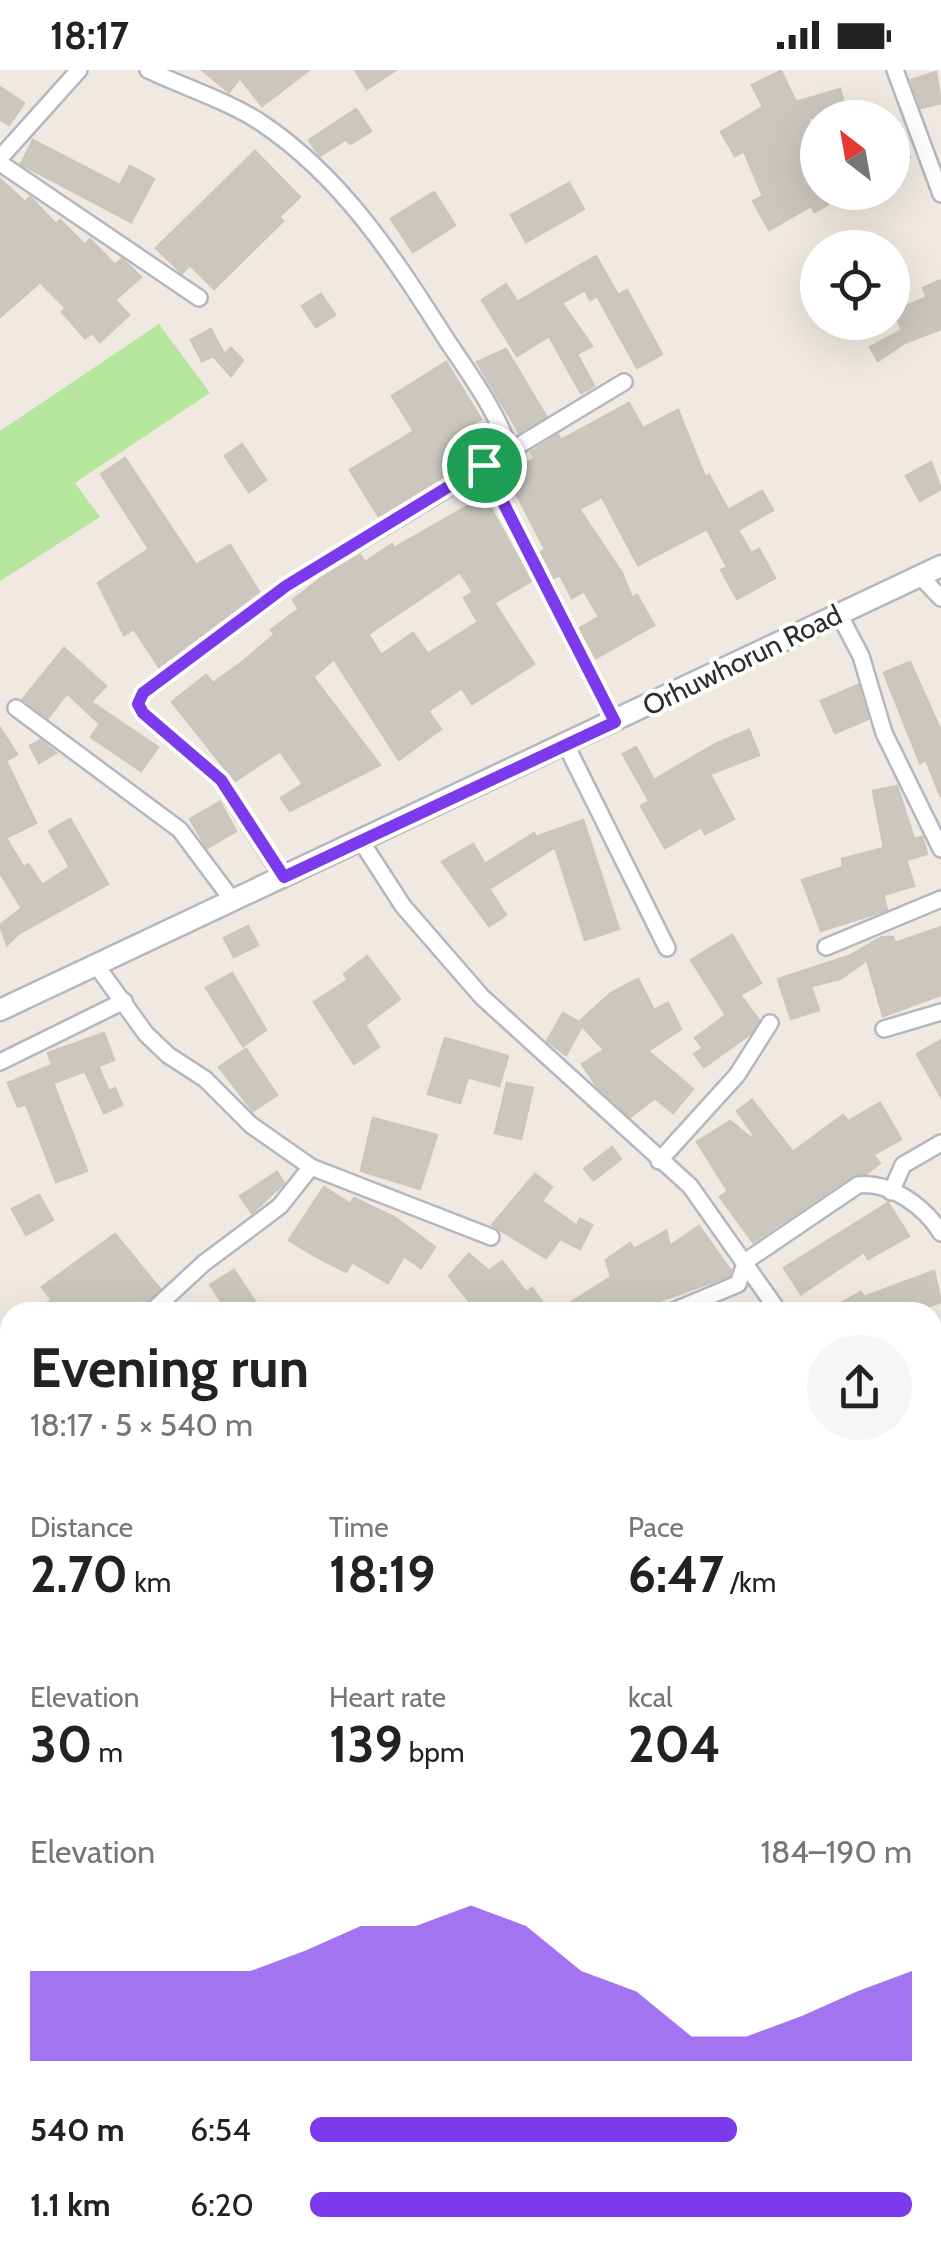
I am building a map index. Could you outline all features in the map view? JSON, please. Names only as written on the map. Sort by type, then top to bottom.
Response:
[{"type":"street","points":[[80,70],[0,160],[199,298]]},
{"type":"street","points":[[148,70],[256,120],[306,156],[345,194],[426,307],[498,420],[509,448]]},
{"type":"street","points":[[895,70],[941,194]]},
{"type":"street","points":[[284,877],[221,780],[143,713],[138,704],[143,693],[286,586],[624,382]]},
{"type":"street","points":[[484,465],[615,722]]},
{"type":"street","name":"Orhuwhorun Road","points":[[3,1005],[233,901],[941,566]]},
{"type":"street","points":[[920,576],[941,598]]},
{"type":"street","points":[[839,614],[861,656],[884,733],[941,849]]},
{"type":"street","points":[[16,708],[180,830],[233,901]]},
{"type":"street","points":[[566,745],[667,948]]},
{"type":"street","points":[[361,841],[404,906],[482,998],[690,1186],[773,1302]]},
{"type":"street","points":[[826,948],[941,899]]},
{"type":"street","points":[[96,965],[168,1054],[205,1079],[252,1125],[311,1167],[491,1237]]},
{"type":"street","points":[[0,1062],[124,1002]]},
{"type":"street","points":[[884,1029],[941,1012]]},
{"type":"street","points":[[660,1161],[737,1075],[770,1023]]},
{"type":"street","points":[[891,1192],[903,1165],[941,1143]]},
{"type":"street","points":[[162,1302],[204,1263],[280,1206],[311,1167]]},
{"type":"street","points":[[694,1302],[738,1284],[746,1261],[858,1185],[870,1183],[918,1205],[941,1232]]},
{"type":"green space","points":[[159,324],[210,393],[75,483],[100,517],[0,581],[0,431]]},
{"type":"building","points":[[202,70],[309,70],[262,106],[240,78],[229,92]]},
{"type":"building","points":[[355,70],[396,70],[367,89]]},
{"type":"building","points":[[781,71],[796,102],[800,101],[800,210],[804,210],[769,230],[753,201],[763,196],[744,151],[735,156],[721,132],[763,107],[752,85]]},
{"type":"building","points":[[936,72],[941,103],[921,108],[911,80]]},
{"type":"building","points":[[0,87],[24,103],[9,125],[0,119]]},
{"type":"building","points":[[840,89],[843,100],[803,100]]},
{"type":"building","points":[[356,109],[371,131],[350,144],[346,139],[320,156],[309,140]]},
{"type":"building","points":[[33,140],[120,185],[130,166],[154,179],[131,222],[21,164]]},
{"type":"building","points":[[255,151],[300,197],[279,217],[283,221],[214,289],[190,265],[182,273],[156,248]]},
{"type":"building","points":[[0,179],[25,202],[30,197],[56,224],[60,220],[85,245],[90,239],[115,265],[122,259],[141,277],[115,300],[129,315],[100,342],[92,333],[85,338],[62,312],[66,308],[40,282],[0,317]]},
{"type":"building","points":[[569,183],[584,209],[526,242],[511,215]]},
{"type":"building","points":[[434,192],[455,225],[413,252],[391,219]]},
{"type":"building","points":[[596,256],[618,295],[627,290],[662,354],[637,368],[597,296],[590,300],[585,290],[562,303],[592,346],[577,354],[594,386],[581,393],[549,336],[517,356],[482,300],[506,284],[517,302]]},
{"type":"building","points":[[941,280],[941,329],[904,343],[878,361],[870,347],[883,340],[910,340],[910,305],[927,297],[923,288]]},
{"type":"building","points":[[321,294],[335,315],[316,327],[302,306]]},
{"type":"building","points":[[211,329],[224,354],[231,348],[243,360],[231,376],[213,356],[202,361],[191,340]]},
{"type":"building","points":[[506,349],[546,416],[519,432],[477,362]]},
{"type":"building","points":[[446,362],[481,419],[474,423],[491,449],[379,517],[350,470],[414,431],[392,396]]},
{"type":"building","points":[[629,403],[643,428],[678,410],[705,477],[709,475],[728,510],[762,491],[773,510],[738,530],[751,553],[759,549],[775,578],[737,599],[721,570],[727,567],[707,529],[638,565],[602,497],[579,509],[622,573],[632,598],[637,595],[654,625],[596,658],[580,628],[599,617],[584,591],[572,598],[560,575],[554,578],[541,552],[545,549],[506,474],[535,458],[531,452],[558,435],[561,440]]},
{"type":"building","points":[[242,444],[266,480],[249,492],[225,456]]},
{"type":"building","points":[[125,458],[196,565],[230,545],[259,592],[159,667],[134,629],[124,635],[98,583],[149,549],[101,474]]},
{"type":"building","points":[[931,462],[941,489],[920,501],[906,476]]},
{"type":"building","points":[[480,489],[531,581],[494,603],[534,664],[472,704],[462,688],[428,711],[441,729],[399,760],[334,659],[313,677],[380,765],[290,811],[281,798],[303,784],[280,751],[235,781],[172,702],[206,675],[213,683],[245,660],[275,634],[271,630],[299,609],[293,600],[320,579],[360,555],[365,562],[392,544],[394,548],[473,503],[469,496]],"holes":[[[460,572],[473,592],[464,598],[478,622],[428,654],[413,633],[381,655],[368,634]]]},
{"type":"building","points":[[64,648],[106,686],[91,702],[158,747],[141,771],[91,737],[100,724],[67,693],[48,718],[23,699]]},
{"type":"building","points":[[910,662],[941,731],[941,797],[926,760],[920,763],[884,673]]},
{"type":"building","points":[[858,685],[868,719],[835,733],[821,701]]},
{"type":"building","points":[[0,728],[17,754],[6,761],[36,823],[6,838],[24,868],[28,864],[42,885],[70,867],[49,831],[70,819],[108,884],[18,934],[7,945],[0,925],[22,908],[0,873]]},
{"type":"building","points":[[749,730],[759,755],[710,774],[734,819],[705,834],[701,827],[665,848],[641,806],[649,801],[623,754],[636,747],[654,780],[717,743]]},
{"type":"building","points":[[40,740],[56,753],[39,763],[30,746]]},
{"type":"building","points":[[897,786],[914,839],[922,837],[927,854],[906,860],[914,886],[883,895],[887,910],[821,931],[802,880],[843,867],[842,859],[884,848],[873,791]]},
{"type":"building","points":[[220,802],[236,831],[207,848],[190,819]]},
{"type":"building","points":[[583,820],[619,929],[585,940],[555,847],[489,889],[506,915],[489,926],[442,862],[473,844],[485,864],[534,833],[536,837]]},
{"type":"building","points":[[248,926],[258,945],[234,957],[224,938]]},
{"type":"building","points":[[941,927],[941,995],[883,1016],[867,960],[840,979],[811,986],[819,1010],[791,1019],[778,979],[849,956],[882,937],[893,937],[895,943]]},
{"type":"building","points":[[732,935],[761,983],[740,995],[759,1020],[750,1034],[704,1067],[694,1054],[703,1048],[695,1038],[726,1015],[691,960]]},
{"type":"building","points":[[367,956],[400,999],[365,1025],[379,1047],[354,1064],[314,1002],[348,980],[344,974]]},
{"type":"building","points":[[232,973],[266,1030],[243,1046],[206,988]]},
{"type":"building","points":[[638,979],[654,1010],[668,1003],[681,1029],[648,1051],[693,1089],[673,1113],[655,1098],[630,1117],[596,1085],[582,1064],[604,1050],[582,1026],[566,1055],[547,1041],[563,1013],[579,1022],[611,993]]},
{"type":"building","points":[[104,1033],[114,1060],[98,1066],[109,1091],[115,1088],[122,1105],[104,1113],[85,1071],[53,1083],[87,1171],[56,1182],[26,1104],[18,1107],[8,1083],[52,1065],[48,1053]]},
{"type":"building","points":[[445,1038],[508,1056],[499,1086],[468,1077],[460,1103],[428,1094]]},
{"type":"building","points":[[941,1040],[941,1097],[917,1054]]},
{"type":"building","points":[[246,1049],[277,1095],[253,1111],[219,1067]]},
{"type":"building","points":[[507,1083],[533,1088],[521,1139],[495,1133]]},
{"type":"building","points":[[752,1100],[793,1152],[843,1115],[848,1121],[880,1103],[901,1139],[873,1155],[880,1163],[866,1174],[853,1175],[753,1242],[720,1197],[728,1191],[697,1142],[730,1121],[751,1138],[754,1135],[737,1111]]},
{"type":"building","points":[[373,1118],[437,1135],[420,1189],[361,1171]]},
{"type":"building","points":[[612,1147],[621,1159],[594,1180],[584,1169]]},
{"type":"building","points":[[277,1172],[284,1183],[252,1213],[240,1196]]},
{"type":"building","points":[[535,1174],[552,1187],[542,1201],[577,1226],[580,1219],[592,1225],[580,1249],[560,1239],[546,1258],[492,1225]]},
{"type":"building","points":[[324,1187],[350,1204],[354,1198],[394,1217],[435,1247],[421,1268],[404,1256],[388,1283],[352,1262],[346,1272],[289,1240]]},
{"type":"building","points":[[39,1195],[53,1220],[26,1235],[12,1209]]},
{"type":"building","points":[[888,1203],[909,1236],[868,1259],[864,1252],[801,1294],[784,1268]]},
{"type":"building","points":[[699,1226],[731,1271],[729,1276],[657,1302],[572,1302],[611,1277],[606,1260],[630,1243],[634,1249],[666,1231],[670,1246]]},
{"type":"building","points":[[115,1234],[160,1289],[146,1302],[48,1302],[52,1300],[42,1287]]},
{"type":"building","points":[[469,1254],[489,1271],[502,1261],[526,1292],[532,1288],[542,1302],[470,1302],[449,1276]]},
{"type":"building","points":[[234,1270],[255,1302],[222,1302],[210,1285]]},
{"type":"building","points":[[934,1271],[941,1302],[843,1302],[861,1292],[864,1297]]},
{"type":"route","points":[[484,465],[615,722],[284,877],[221,780],[143,713],[138,704],[143,693],[286,586],[484,465]]}]
